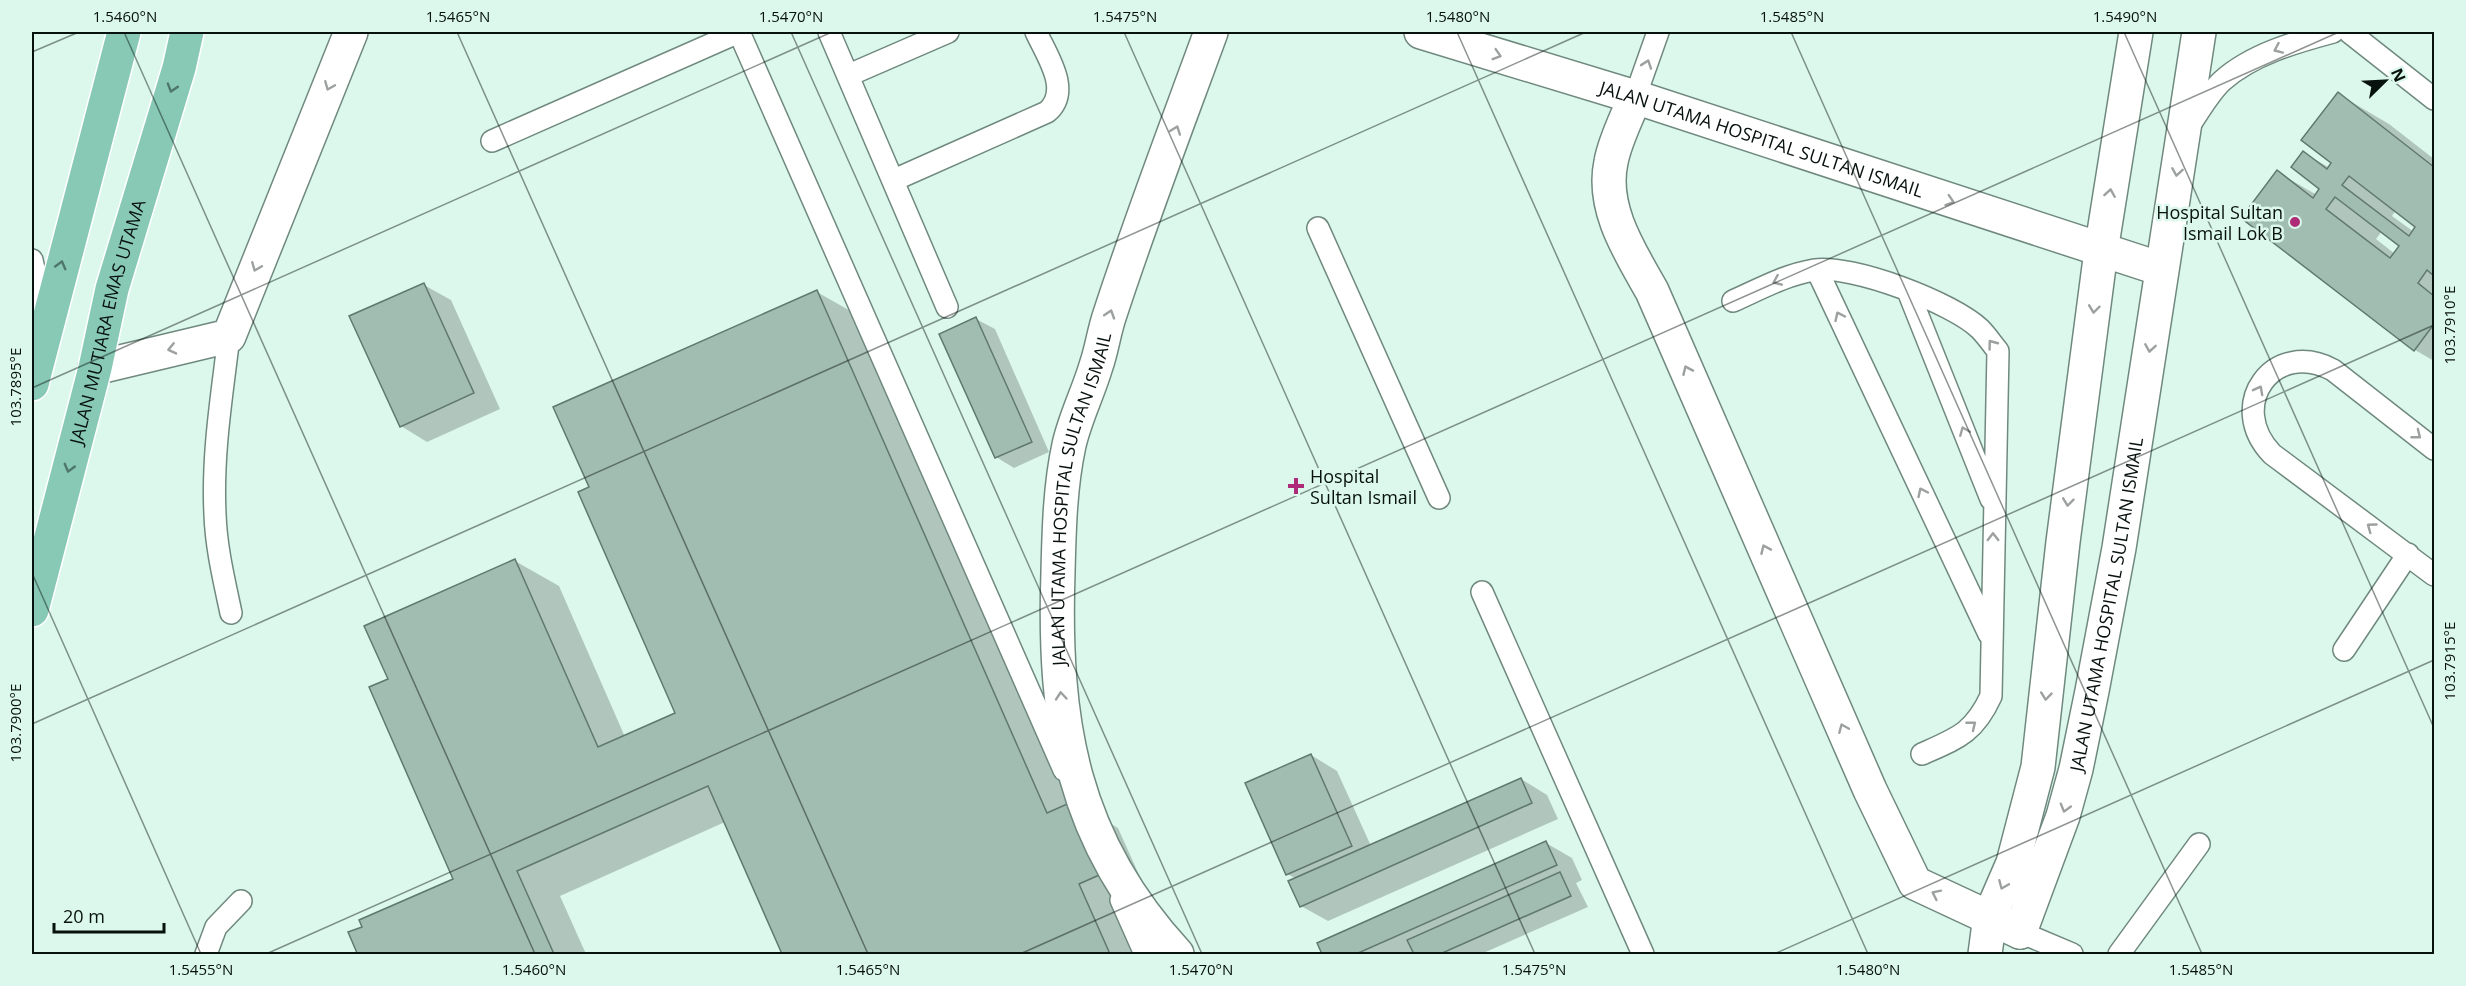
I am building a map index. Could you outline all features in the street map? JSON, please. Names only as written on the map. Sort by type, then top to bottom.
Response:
[{"type":"main road","points":[[32,384],[46,322],[124,32]]},
{"type":"main road","name":"JALAN MUTIARA EMAS UTAMA","points":[[32,610],[95,368],[112,289],[187,32]]},
{"type":"street","points":[[95,368],[229,336],[351,32]]},
{"type":"street","name":"JALAN UTAMA HOSPITAL SULTAN ISMAIL","points":[[1177,954],[1149,924],[1110,864],[1078,786],[1067,746],[1056,636],[1059,533],[1069,445],[1097,365],[1109,316],[1211,32]]},
{"type":"street","name":"JALAN UTAMA HOSPITAL SULTAN ISMAIL","points":[[1421,32],[1635,97],[2161,269]]},
{"type":"street","points":[[1987,954],[1990,916],[2013,863],[2038,767],[2063,542],[2101,251],[2136,32]]},
{"type":"street","name":"JALAN UTAMA HOSPITAL SULTAN ISMAIL","points":[[2020,932],[2045,869],[2076,769],[2119,548],[2199,32]]},
{"type":"street","points":[[1635,97],[1611,160],[1609,181],[1611,204],[1618,224],[1652,291],[1870,790],[1915,883],[1958,904],[1990,916],[2020,932],[1987,954]]},
{"type":"lane","points":[[492,141],[739,32],[1145,954]]},
{"type":"lane","points":[[830,32],[947,307]]},
{"type":"lane","points":[[849,75],[948,32]]},
{"type":"lane","points":[[894,180],[1047,112],[1056,104],[1060,94],[1058,83],[1036,32]]},
{"type":"lane","points":[[1635,97],[1658,32]]},
{"type":"lane","points":[[2182,135],[2220,82],[2236,70],[2295,42],[2333,32]]},
{"type":"lane","points":[[2349,32],[2434,99]]},
{"type":"lane","points":[[1318,228],[1439,498]]},
{"type":"lane","points":[[32,260],[46,322]]},
{"type":"lane","points":[[1817,270],[1992,640]]},
{"type":"lane","points":[[1733,302],[1783,277],[1817,270],[1876,278],[1959,314],[1980,328],[1998,351],[1993,505],[1991,696],[1980,720],[1954,740],[1922,754]]},
{"type":"lane","points":[[1908,291],[1993,505]]},
{"type":"lane","points":[[229,336],[215,457],[214,514],[218,555],[231,613]]},
{"type":"lane","points":[[2434,449],[2333,370],[2320,363],[2303,361],[2287,364],[2273,371],[2259,386],[2253,402],[2252,417],[2255,430],[2271,454],[2434,575]]},
{"type":"lane","points":[[2344,650],[2408,554]]},
{"type":"lane","points":[[1482,592],[1643,954]]},
{"type":"lane","points":[[2127,951],[2199,844]]},
{"type":"lane","points":[[206,954],[216,927],[241,901]]},
{"type":"lane","points":[[2020,932],[2072,954]]},
{"type":"building","name":"Hospital Sultan Ismail Lok B","points":[[2338,92],[2434,167],[2434,276],[2427,270],[2418,283],[2434,296],[2434,324],[2414,351],[2241,218],[2277,170],[2313,198],[2319,189],[2291,167],[2303,151],[2327,169],[2331,163],[2301,140]],"holes":[[[2349,176],[2415,227],[2409,236],[2342,185]],[[2335,197],[2399,246],[2390,258],[2326,209]]]},
{"type":"building","points":[[424,283],[474,393],[400,427],[349,316]]},
{"type":"building","points":[[817,290],[1047,813],[1074,801],[1106,872],[1079,884],[1110,954],[782,954],[708,786],[517,871],[554,954],[354,954],[357,953],[348,932],[362,927],[359,920],[453,879],[369,687],[388,679],[364,626],[515,559],[598,747],[675,713],[578,492],[589,487],[553,407]]},
{"type":"building","points":[[976,317],[1032,442],[995,458],[939,334]]},
{"type":"building","points":[[1311,754],[1352,846],[1286,875],[1245,783]]},
{"type":"building","points":[[1521,778],[1532,803],[1300,907],[1288,881]]},
{"type":"building","points":[[1546,841],[1557,865],[1356,954],[1322,954],[1317,943]]},
{"type":"building","points":[[1560,872],[1571,896],[1440,954],[1414,954],[1407,940]]},
{"type":"place","name":"Hospital Sultan Ismail Lok B","points":[[2295,222]]},
{"type":"place","name":"Hospital Sultan Ismail","points":[[1296,486]]}]
